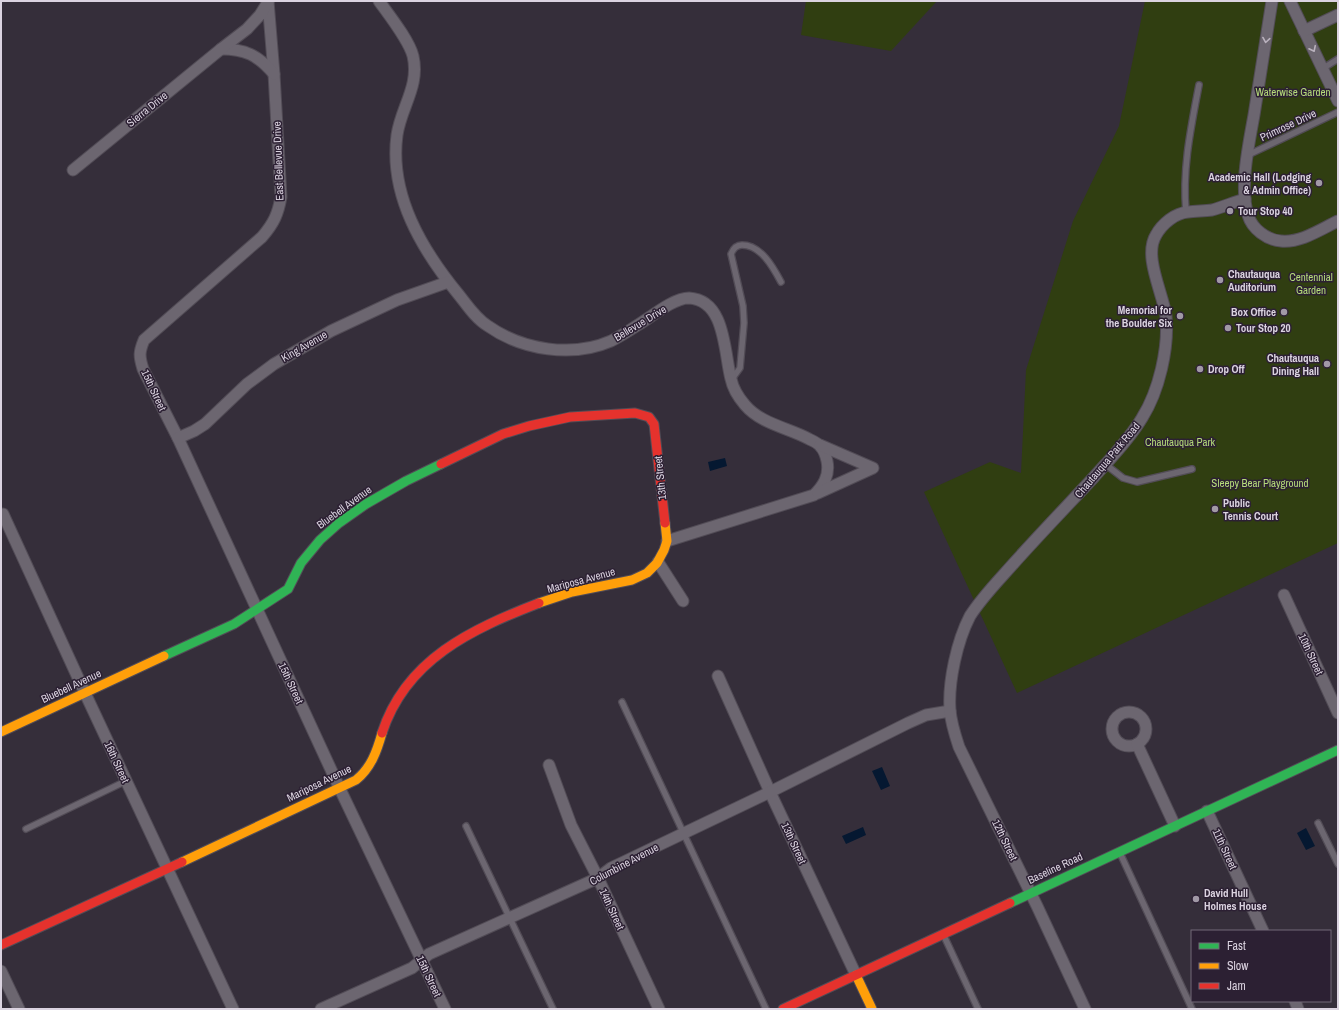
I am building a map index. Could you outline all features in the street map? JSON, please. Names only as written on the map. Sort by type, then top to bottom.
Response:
[{"type":"street","name":"Sierra Drive","points":[[72,170],[247,29],[260,15],[268,1]]},
{"type":"street","name":"East Bellevue Drive","points":[[139,357],[144,340],[262,236],[272,225],[278,212],[281,197],[268,1]]},
{"type":"street","name":"Bellevue Drive","points":[[379,1],[401,32],[412,55],[414,79],[397,134],[396,167],[402,200],[413,226],[432,259],[448,282],[472,310],[487,326],[514,341],[536,347],[560,350],[589,348],[609,342],[678,300],[688,298],[699,300],[711,308],[718,318],[731,381],[737,395],[747,407],[759,417],[796,432],[820,445],[873,468],[814,495]]},
{"type":"street","points":[[1272,1],[1248,155],[1245,199],[1248,215],[1253,225],[1266,236],[1286,242],[1295,240],[1338,221]]},
{"type":"street","points":[[1290,1],[1338,101]]},
{"type":"street","points":[[1304,31],[1338,15]]},
{"type":"street","points":[[221,49],[235,49],[253,55],[265,63],[274,74]]},
{"type":"street","points":[[1186,212],[1214,210],[1245,199]]},
{"type":"street","name":"Chautauqua Park Road","points":[[954,665],[964,629],[977,607],[1016,561],[1105,464],[1137,426],[1149,406],[1160,372],[1164,349],[1166,321],[1163,301],[1152,260],[1152,243],[1156,234],[1171,219],[1186,212]]},
{"type":"street","name":"King Avenue","points":[[178,438],[205,424],[247,384],[274,364],[299,349],[331,331],[390,303],[448,282]]},
{"type":"street","name":"15th Street","points":[[139,357],[143,369],[178,438],[339,787],[445,1009]]},
{"type":"street","name":"Bluebell Avenue","points":[[1,732],[234,624],[257,610],[288,589],[301,563],[320,540],[339,523],[366,504],[406,481],[503,434],[529,426],[570,417],[635,413],[649,416]]},
{"type":"street","name":"13th Street","points":[[649,416],[654,424],[667,541]]},
{"type":"street","points":[[667,541],[814,495],[823,486],[827,476],[828,465],[826,455],[820,445]]},
{"type":"street","name":"16th Street","points":[[3,514],[232,1009]]},
{"type":"street","name":"Mariposa Avenue","points":[[1,945],[168,869],[355,780],[364,774],[374,759],[392,709],[411,679],[429,660],[450,644],[473,631],[532,606],[581,590],[637,579],[649,572],[658,562],[664,553],[667,541]]},
{"type":"street","points":[[658,562],[683,601]]},
{"type":"street","name":"10th Street","points":[[1284,595],[1338,713]]},
{"type":"street","name":"12th Street","points":[[954,665],[950,690],[950,711],[953,727],[960,747],[1031,893],[1085,1009]]},
{"type":"street","name":"13th Street","points":[[718,676],[770,792],[872,1009]]},
{"type":"street","name":"Columbine Avenue","points":[[321,1009],[412,968],[429,954],[598,878],[611,868],[770,792],[908,723],[926,715],[950,711]]},
{"type":"street","points":[[1137,744],[1175,826]]},
{"type":"street","name":"Baseline Road","points":[[783,1009],[1338,750]]},
{"type":"street","name":"14th Street","points":[[549,765],[571,825],[598,878],[659,1009]]},
{"type":"street","name":"11th Street","points":[[1208,811],[1263,930]]},
{"type":"street","points":[[1,971],[19,1009]]},
{"type":"lane","points":[[1322,68],[1338,59]]},
{"type":"lane","points":[[1186,212],[1185,189],[1187,153],[1199,85]]},
{"type":"lane","name":"Primrose Drive","points":[[1248,155],[1338,112]]},
{"type":"lane","points":[[731,381],[740,368],[744,322],[743,306],[731,254],[733,249],[739,245],[753,247],[774,269],[781,282]]},
{"type":"lane","points":[[1105,464],[1126,480],[1137,482],[1192,469]]},
{"type":"lane","points":[[622,702],[766,1009]]},
{"type":"lane","points":[[26,829],[126,781]]},
{"type":"lane","points":[[1318,823],[1338,864]]},
{"type":"lane","points":[[466,826],[553,1009]]},
{"type":"lane","points":[[1120,851],[1192,1009]]},
{"type":"lane","points":[[942,934],[978,1009]]},
{"type":"green space","points":[[806,1],[937,1],[891,51],[801,35]]},
{"type":"green space","name":"Chautauqua Park","points":[[1145,1],[1338,1],[1338,543],[1017,693],[924,492],[990,462],[1021,473],[1026,370],[1073,221],[1119,126]]},
{"type":"water","points":[[725,458],[727,466],[710,471],[708,462]]},
{"type":"water","points":[[882,767],[890,786],[881,790],[872,771]]},
{"type":"water","points":[[863,827],[866,835],[846,844],[842,836]]},
{"type":"water","points":[[1306,828],[1315,846],[1306,850],[1297,833]]},
{"type":"traffic: fast","points":[[164,656],[234,624],[288,589],[301,563],[320,540],[339,523],[366,504],[406,481],[441,464]]},
{"type":"traffic: fast","points":[[1010,903],[1338,750]]},
{"type":"traffic: slow","points":[[539,603],[572,592],[632,580],[647,573],[657,563],[664,550],[667,541],[665,523]]},
{"type":"traffic: slow","points":[[1,732],[164,656]]},
{"type":"traffic: slow","points":[[182,862],[356,780],[370,765],[382,733]]},
{"type":"traffic: slow","points":[[856,975],[872,1009]]},
{"type":"traffic: jam","points":[[441,464],[503,434],[529,426],[570,417],[635,413],[649,417],[654,424],[665,523]]},
{"type":"traffic: jam","points":[[382,733],[393,707],[407,685],[425,666],[444,650],[466,636],[490,624],[539,603]]},
{"type":"traffic: jam","points":[[1,945],[182,862]]},
{"type":"traffic: jam","points":[[783,1009],[1010,903]]},
{"type":"place","name":"Academic Hall (Lodging & Admin Office)","points":[[1319,183]]},
{"type":"place","name":"Tour Stop 40","points":[[1230,211]]},
{"type":"place","name":"Chautauqua Auditorium","points":[[1220,280]]},
{"type":"place","name":"Box Office","points":[[1284,312]]},
{"type":"place","name":"Memorial for the Boulder Six","points":[[1180,316]]},
{"type":"place","name":"Tour Stop 20","points":[[1228,328]]},
{"type":"place","name":"Chautauqua Dining Hall","points":[[1327,364]]},
{"type":"place","name":"Drop Off","points":[[1200,369]]},
{"type":"place","name":"Public Tennis Court","points":[[1215,509]]},
{"type":"place","name":"David Hull Holmes House","points":[[1196,899]]},
{"type":"park label","name":"Waterwise Garden","points":[[1293,92]]},
{"type":"park label","name":"Centennial Garden","points":[[1311,283]]},
{"type":"park label","name":"Sleepy Bear Playground","points":[[1260,483]]}]
